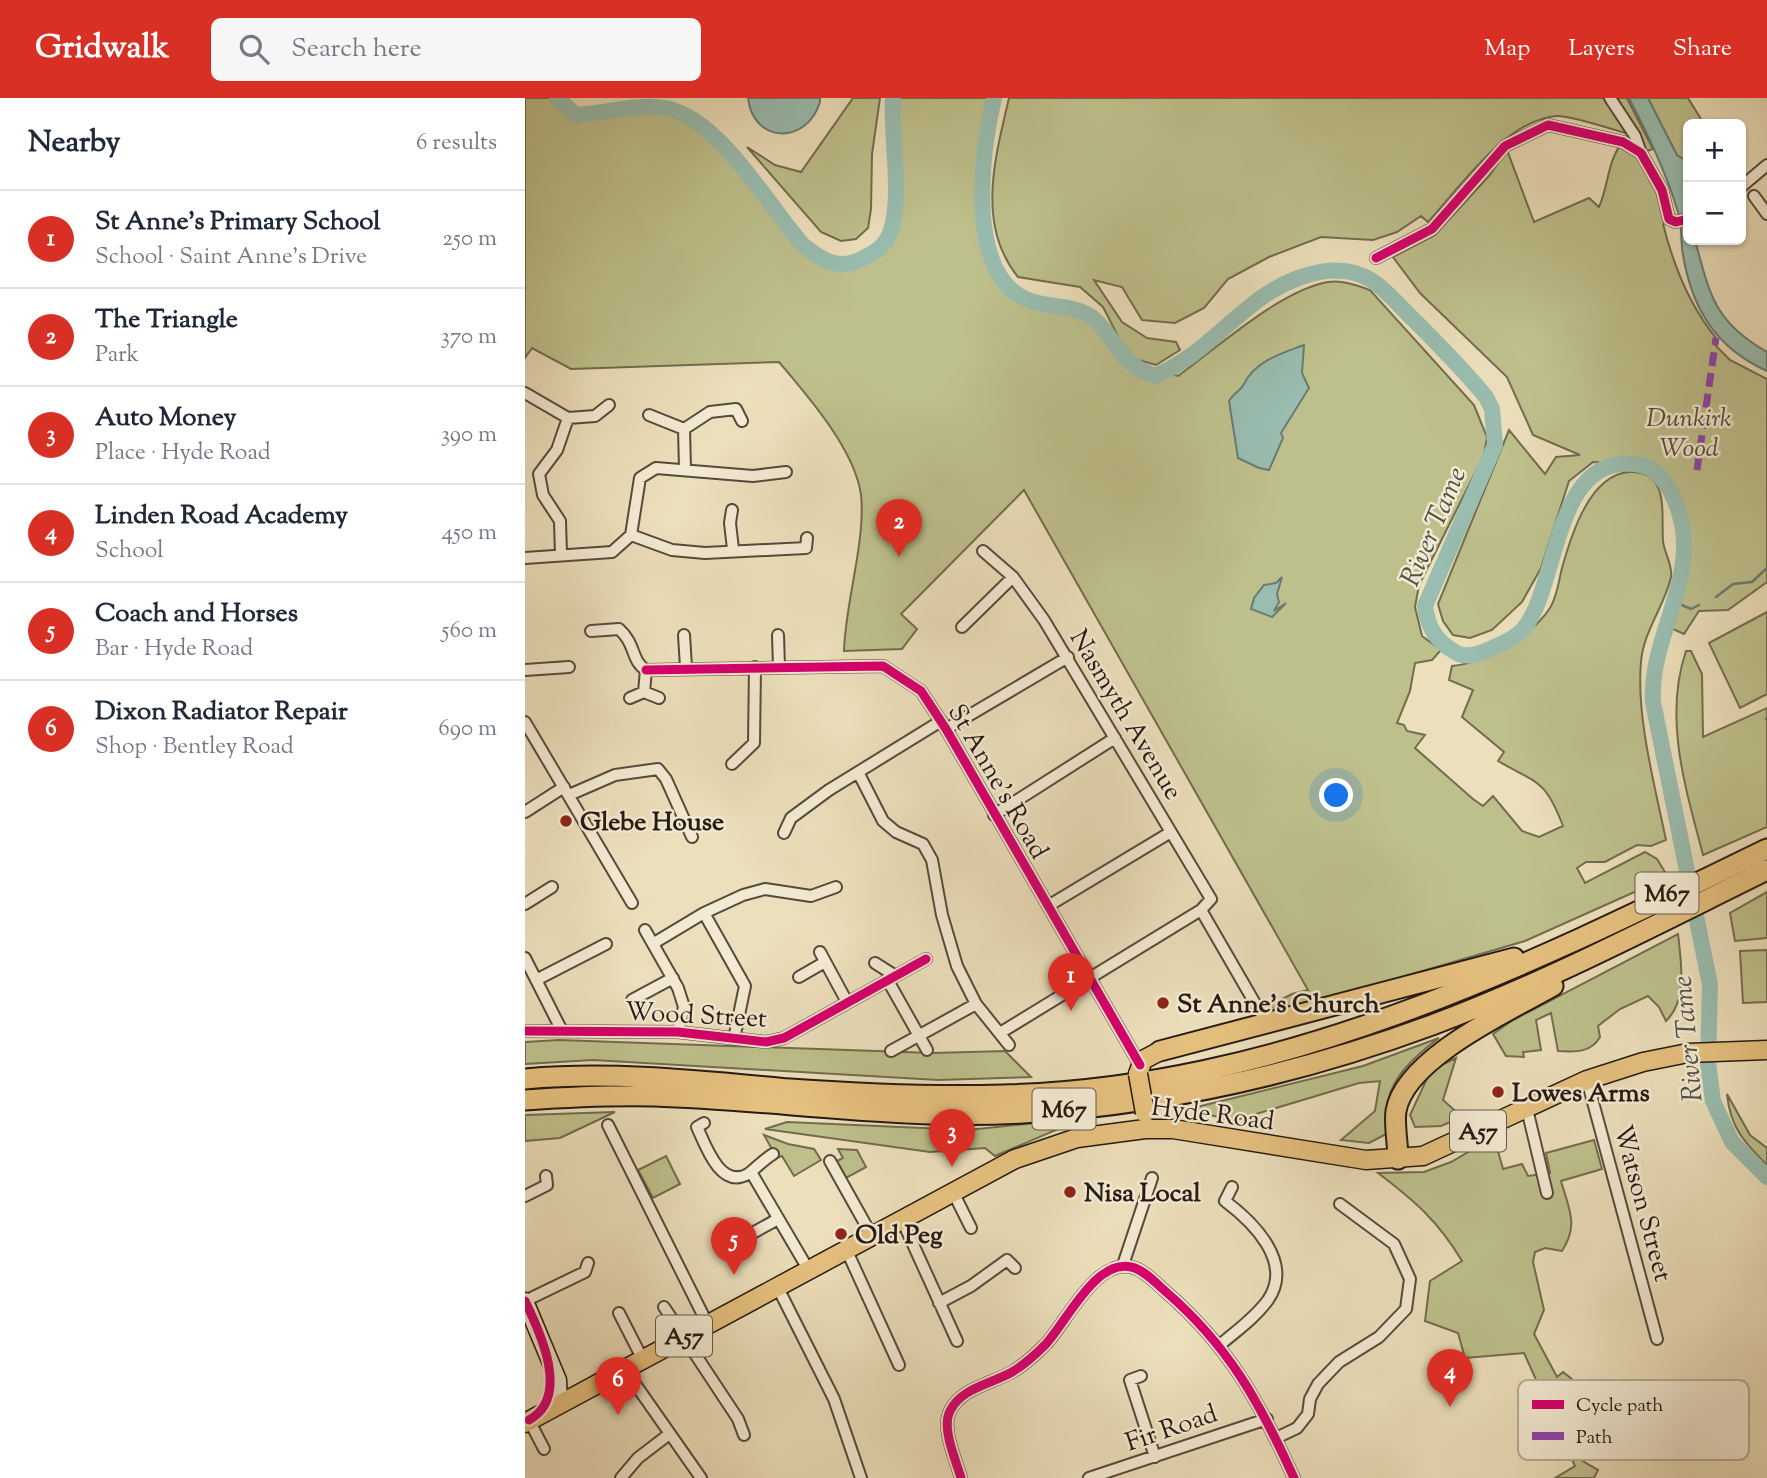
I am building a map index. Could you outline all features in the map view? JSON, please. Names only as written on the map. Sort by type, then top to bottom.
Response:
[{"type":"highway","name":"M67","points":[[525,1100],[658,1097],[928,1115],[1023,1113],[1106,1105],[1278,1073],[1371,1046],[1469,1010],[1767,849]]},
{"type":"highway","name":"M67","points":[[525,1079],[625,1075],[932,1097],[1094,1089],[1191,1073],[1349,1033],[1440,1001],[1575,953],[1767,870]]},
{"type":"highway","name":"M67","points":[[1160,1051],[1499,963],[1575,953]]},
{"type":"highway","name":"M67","points":[[1398,1159],[1396,1110],[1406,1088],[1429,1062],[1575,953]]},
{"type":"main road","name":"Hyde Road","points":[[531,1420],[1015,1159],[1044,1148],[1145,1121],[1173,1129],[1366,1160],[1423,1156],[1587,1080],[1643,1062],[1688,1053],[1767,1050]]},
{"type":"main road","points":[[1139,1069],[1147,1056],[1160,1051]]},
{"type":"main road","name":"St Anne's Road","points":[[1139,1069],[1145,1121]]},
{"type":"street","points":[[1611,98],[1635,136],[1641,153],[1662,190],[1669,219],[1676,222],[1683,220]]},
{"type":"street","points":[[1376,258],[1431,229],[1506,146],[1548,125],[1623,142],[1641,153]]},
{"type":"street","points":[[1746,183],[1767,165]]},
{"type":"street","points":[[1754,195],[1767,214]]},
{"type":"street","points":[[525,393],[568,418],[596,420],[609,405]]},
{"type":"street","points":[[741,397],[736,409],[742,421]]},
{"type":"street","points":[[684,429],[710,412],[736,409]]},
{"type":"street","points":[[561,554],[560,521],[543,495],[539,474],[557,450],[568,418]]},
{"type":"street","points":[[653,422],[673,422],[684,429]]},
{"type":"street","points":[[684,429],[684,469]]},
{"type":"street","points":[[525,558],[612,552],[631,535],[641,478],[656,468],[753,476],[786,472]]},
{"type":"street","points":[[525,471],[539,474]]},
{"type":"street","points":[[732,510],[726,527],[733,549]]},
{"type":"street","points":[[631,535],[672,550],[705,553],[733,549],[810,546]]},
{"type":"street","name":"Nasmyth Avenue","points":[[983,551],[1013,577],[1068,657],[1211,899],[1201,911]]},
{"type":"street","points":[[962,627],[1013,577]]},
{"type":"street","points":[[591,631],[619,629],[634,645],[639,666],[646,670],[644,692]]},
{"type":"street","points":[[684,635],[687,667]]},
{"type":"street","points":[[778,635],[779,667]]},
{"type":"street","points":[[784,833],[791,818],[858,772],[1068,657]]},
{"type":"street","name":"St Anne's Road","points":[[646,670],[687,667],[883,666],[921,691],[944,725],[1139,1069]]},
{"type":"street","points":[[525,670],[569,667]]},
{"type":"street","points":[[732,764],[754,743],[755,667]]},
{"type":"street","points":[[630,698],[644,692],[659,698]]},
{"type":"street","points":[[525,722],[632,903]]},
{"type":"street","points":[[994,815],[1115,738]]},
{"type":"street","points":[[660,757],[658,769],[666,779],[692,837]]},
{"type":"street","points":[[525,812],[567,791],[615,775],[658,769]]},
{"type":"street","points":[[858,772],[883,821],[896,832],[923,844],[932,860],[942,915],[957,965],[976,1004],[1009,1045]]},
{"type":"street","points":[[1048,906],[1171,832]]},
{"type":"street","points":[[525,904],[552,887]]},
{"type":"street","points":[[654,943],[704,913],[743,895],[765,889],[811,895],[836,887]]},
{"type":"street","points":[[1000,1033],[1201,911],[1260,1012]]},
{"type":"street","points":[[704,913],[745,986],[734,1039]]},
{"type":"street","points":[[645,930],[673,978],[684,1007],[678,1032]]},
{"type":"street","points":[[536,980],[606,944]]},
{"type":"street","points":[[525,957],[561,1029]]},
{"type":"street","points":[[799,977],[823,957],[851,1000]]},
{"type":"street","name":"Wood Street","points":[[525,1031],[561,1029],[678,1032],[766,1042],[784,1038],[926,959]]},
{"type":"street","points":[[875,963],[891,977],[927,1050]]},
{"type":"street","points":[[632,1000],[673,978]]},
{"type":"street","points":[[891,1051],[976,1004]]},
{"type":"street","name":"Watson Street","points":[[1587,1080],[1657,1339]]},
{"type":"street","points":[[1527,1109],[1547,1193]]},
{"type":"street","points":[[704,1123],[697,1127],[717,1168],[728,1174],[744,1175],[751,1172]]},
{"type":"street","points":[[608,1125],[707,1323]]},
{"type":"street","points":[[773,1154],[751,1168],[751,1172],[808,1269]]},
{"type":"street","points":[[830,1161],[872,1236]]},
{"type":"street","points":[[1123,1265],[1152,1178]]},
{"type":"street","points":[[525,1196],[549,1184]]},
{"type":"street","points":[[1220,1345],[1269,1298],[1275,1276],[1270,1248],[1252,1222],[1225,1202],[1232,1187]]},
{"type":"street","points":[[953,1192],[971,1228]]},
{"type":"street","points":[[1278,1442],[1297,1428],[1308,1414],[1310,1399],[1318,1384],[1339,1362],[1379,1337],[1406,1309],[1410,1279],[1394,1244],[1340,1204]]},
{"type":"street","points":[[740,1240],[778,1219]]},
{"type":"street","points":[[902,1220],[957,1341]]},
{"type":"street","points":[[847,1251],[899,1365]]},
{"type":"street","points":[[939,1303],[971,1286],[1007,1260],[1015,1268]]},
{"type":"street","points":[[961,1478],[948,1430],[948,1414],[955,1402],[1028,1360],[1046,1344],[1096,1279],[1123,1265],[1136,1267],[1157,1284],[1195,1316],[1220,1345],[1248,1384],[1294,1478]]},
{"type":"street","points":[[559,1404],[558,1380],[525,1301],[589,1270]]},
{"type":"street","points":[[777,1286],[834,1399],[861,1478]]},
{"type":"street","points":[[664,1307],[738,1419],[744,1435]]},
{"type":"street","points":[[619,1312],[642,1358]]},
{"type":"street","points":[[549,1354],[565,1379],[573,1384],[591,1386]]},
{"type":"street","points":[[544,1449],[531,1420],[548,1392],[549,1354]]},
{"type":"street","points":[[624,1368],[668,1435],[701,1478]]},
{"type":"street","points":[[1117,1383],[1135,1378],[1156,1457]]},
{"type":"street","name":"Fir Road","points":[[1089,1478],[1267,1419]]},
{"type":"street","points":[[621,1478],[638,1458],[668,1435]]},
{"type":"green space","points":[[525,98],[557,98],[576,115],[647,107],[679,112],[700,124],[720,141],[803,245],[822,258],[842,264],[857,261],[878,249],[887,239],[892,225],[896,190],[893,98],[994,98],[983,174],[983,203],[985,231],[991,257],[1002,279],[1027,300],[1077,310],[1094,319],[1133,365],[1154,376],[1164,372],[1178,376],[1250,321],[1310,287],[1339,282],[1370,290],[1474,405],[1487,437],[1484,455],[1419,585],[1415,607],[1422,636],[1441,650],[1432,660],[1415,663],[1410,691],[1397,723],[1404,725],[1407,731],[1425,735],[1415,748],[1473,799],[1483,806],[1493,796],[1522,831],[1539,837],[1563,826],[1551,799],[1539,784],[1498,761],[1504,752],[1462,717],[1473,690],[1449,680],[1452,666],[1493,654],[1542,619],[1554,599],[1577,524],[1593,495],[1603,484],[1615,476],[1629,472],[1642,473],[1651,478],[1661,495],[1663,541],[1671,577],[1643,651],[1640,683],[1647,751],[1666,840],[1651,846],[1637,845],[1605,862],[1586,862],[1577,868],[1585,883],[1645,852],[1657,859],[1668,877],[1525,941],[1276,1014],[1270,1005],[1292,994],[1308,990],[1024,490],[901,614],[917,629],[902,649],[844,651],[861,532],[861,495],[850,460],[829,424],[779,362],[571,369],[532,348],[525,358]]},
{"type":"green space","points":[[853,98],[880,98],[872,154],[871,209],[868,228],[856,239],[841,241],[821,232],[747,147],[775,165],[801,172]]},
{"type":"green space","name":"Dunkirk Wood","points":[[1009,98],[1627,98],[1653,149],[1641,153],[1669,219],[1663,224],[1677,269],[1690,298],[1716,338],[1715,345],[1730,360],[1767,379],[1767,582],[1728,610],[1699,611],[1684,634],[1666,626],[1681,584],[1685,556],[1683,526],[1674,498],[1667,485],[1647,467],[1628,463],[1593,462],[1569,481],[1541,568],[1522,602],[1492,630],[1470,638],[1453,635],[1443,621],[1438,604],[1509,430],[1545,474],[1556,457],[1580,455],[1533,435],[1507,377],[1420,293],[1393,257],[1435,235],[1490,175],[1507,150],[1534,222],[1589,198],[1599,207],[1611,165],[1623,142],[1639,153],[1635,136],[1563,116],[1537,121],[1519,130],[1485,158],[1428,222],[1421,216],[1397,232],[1373,240],[1321,237],[1269,257],[1228,279],[1204,308],[1175,323],[1142,320],[1122,287],[1094,280],[1122,322],[1147,338],[1176,342],[1180,350],[1156,365],[1135,359],[1121,342],[1103,307],[1080,287],[1018,277],[1005,257],[997,236],[992,190]]},
{"type":"green space","points":[[1639,98],[1688,98],[1701,119],[1683,119],[1683,220]]},
{"type":"green space","points":[[1767,612],[1767,694],[1740,708],[1709,643]]},
{"type":"green space","points":[[1686,651],[1691,651],[1702,674],[1703,737],[1767,708],[1767,827],[1703,855],[1679,754],[1677,702],[1679,677]]},
{"type":"green space","points":[[1767,892],[1767,938],[1735,941],[1730,913]]},
{"type":"green space","points":[[1678,934],[1680,992],[1678,1002],[1666,1021],[1659,1007],[1648,996],[1620,1009],[1598,1026],[1600,1037],[1592,1046],[1576,1051],[1558,1051],[1551,1013],[1536,1020],[1541,1050],[1523,1052],[1524,1057],[1506,1056],[1493,1034],[1513,1020]]},
{"type":"green space","points":[[1767,950],[1767,1002],[1743,1003],[1740,951]]},
{"type":"green space","points":[[1439,1038],[1412,1060],[1397,1079],[1388,1100],[1388,1133],[1369,1143],[1341,1140],[1375,1111],[1380,1081],[1359,1083],[1233,1121],[1199,1112],[1197,1107],[1363,1066]]},
{"type":"green space","points":[[559,1040],[933,1053],[1005,1051],[1031,1077],[938,1080],[593,1060],[525,1064],[525,1042]]},
{"type":"green space","points":[[1456,1058],[1443,1100],[1462,1117],[1441,1126],[1415,1127],[1410,1115],[1431,1070]]},
{"type":"green space","points":[[1727,1094],[1750,1135],[1767,1148],[1767,1165],[1739,1133],[1731,1116]]},
{"type":"green space","points":[[615,1112],[560,1138],[525,1141],[525,1115]]},
{"type":"green space","points":[[1084,1118],[995,1156],[985,1148],[930,1152],[765,1129],[787,1122],[968,1130]]},
{"type":"green space","points":[[764,1135],[788,1144],[814,1149],[821,1160],[794,1176],[782,1156],[777,1158]]},
{"type":"green space","points":[[1494,1137],[1503,1169],[1522,1164],[1528,1176],[1550,1173],[1546,1153],[1594,1140],[1602,1169],[1561,1181],[1571,1217],[1567,1242],[1562,1251],[1545,1248],[1535,1252],[1533,1262],[1544,1310],[1534,1334],[1557,1377],[1563,1372],[1573,1380],[1536,1380],[1524,1353],[1465,1358],[1458,1333],[1425,1321],[1430,1281],[1462,1261],[1425,1212],[1378,1173],[1424,1172],[1451,1162]]},
{"type":"green space","points":[[838,1149],[857,1150],[866,1167],[846,1178],[837,1161],[843,1158]]},
{"type":"green space","points":[[666,1156],[680,1184],[653,1198],[638,1170]]},
{"type":"green space","points":[[1572,1460],[1581,1460],[1598,1470],[1594,1478],[1555,1478],[1575,1466]]},
{"type":"water","points":[[748,98],[820,98],[820,102],[804,126],[793,132],[781,133],[770,131],[760,124],[752,113]]},
{"type":"water","points":[[1629,98],[1648,98],[1677,155],[1683,159],[1683,245],[1696,245],[1710,292],[1717,305],[1735,330],[1767,352],[1767,371],[1734,351],[1709,325],[1700,309],[1687,275],[1682,249],[1680,217],[1656,154]]},
{"type":"water","points":[[1304,345],[1302,373],[1309,388],[1281,433],[1283,438],[1269,470],[1259,468],[1238,458],[1229,401],[1261,364]]},
{"type":"water","points":[[1282,577],[1277,594],[1279,602],[1274,611],[1286,603],[1272,617],[1251,609],[1254,598],[1264,585],[1276,583]]},
{"type":"waterway","name":"River Tame","points":[[557,98],[576,115],[637,107],[657,107],[679,112],[719,141],[803,245],[822,258],[842,264],[857,261],[878,249],[887,239],[892,225],[896,190],[893,98]]},
{"type":"waterway","name":"River Tame","points":[[994,98],[986,146],[982,203],[991,257],[1002,279],[1027,300],[1077,310],[1094,319],[1133,365],[1155,376],[1181,363],[1275,289],[1307,275],[1340,271],[1356,273],[1371,280],[1388,294],[1486,397],[1492,409],[1495,445],[1425,606],[1434,633],[1455,652],[1468,655],[1481,653],[1509,640],[1525,627],[1536,607],[1562,525],[1588,479],[1608,467],[1635,464],[1657,473],[1667,485],[1677,506],[1683,531],[1684,556],[1680,580],[1659,652],[1653,702],[1710,985],[1708,1062],[1713,1101],[1732,1142],[1767,1177]]},
{"type":"waterway","points":[[1716,597],[1733,584],[1752,582],[1767,568]]},
{"type":"waterway","points":[[1675,602],[1691,609],[1699,605]]},
{"type":"marked path","points":[[1697,470],[1716,338]]},
{"type":"cycle path","points":[[1376,258],[1432,229],[1505,146],[1548,125],[1623,142],[1641,153],[1662,190],[1669,219],[1676,222],[1683,220]]},
{"type":"cycle path","points":[[646,670],[883,666],[921,691],[946,729],[1140,1065]]},
{"type":"cycle path","points":[[525,1031],[678,1032],[766,1042],[784,1038],[926,959]]},
{"type":"cycle path","points":[[961,1478],[947,1426],[955,1403],[969,1392],[1012,1372],[1033,1356],[1045,1345],[1094,1282],[1118,1267],[1140,1270],[1188,1312],[1207,1333],[1255,1400],[1294,1478]]},
{"type":"cycle path","points":[[525,1301],[544,1346],[550,1380],[548,1396],[542,1410],[529,1420]]},
{"type":"place","name":"The Triangle","points":[[899,557]]},
{"type":"place","name":"Glebe House","points":[[566,821]]},
{"type":"place","name":"St Anne's Church","points":[[1163,1003]]},
{"type":"place","name":"St Anne's Primary School","points":[[1071,1011]]},
{"type":"place","name":"Lowes Arms","points":[[1498,1092]]},
{"type":"place","name":"Auto Money","points":[[952,1167]]},
{"type":"place","name":"Nisa Local","points":[[1070,1192]]},
{"type":"place","name":"Old Peg","points":[[841,1234]]},
{"type":"place","name":"Coach and Horses","points":[[734,1275]]},
{"type":"place","name":"Linden Road Academy","points":[[1450,1407]]},
{"type":"place","name":"Dixon Radiator Repair","points":[[618,1415]]}]
